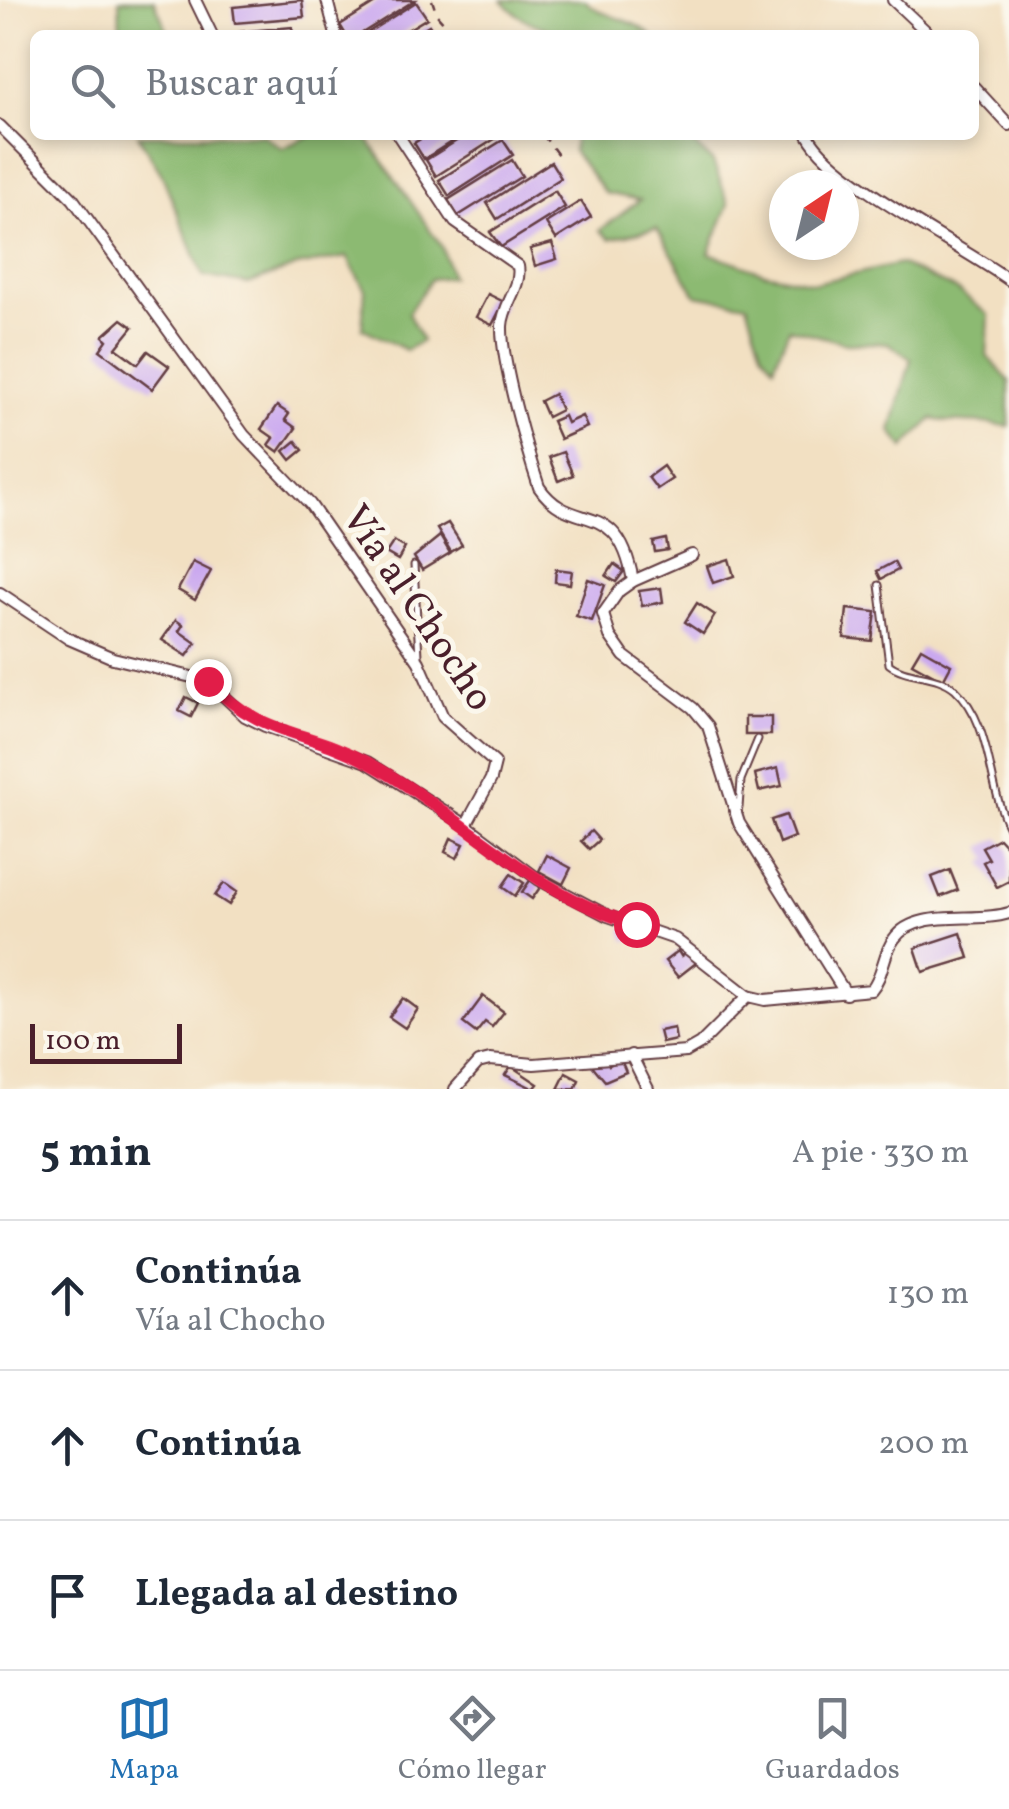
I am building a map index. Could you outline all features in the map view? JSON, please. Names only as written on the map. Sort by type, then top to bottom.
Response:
[{"type":"street","points":[[196,0],[210,30]]},
{"type":"street","points":[[328,0],[335,30]]},
{"type":"street","points":[[893,0],[925,30]]},
{"type":"street","points":[[979,93],[1009,126]]},
{"type":"street","name":"Vía al Chocho","points":[[0,126],[73,199],[234,422],[310,504],[419,662],[443,717],[496,767],[466,825]]},
{"type":"street","points":[[401,140],[458,226],[515,261],[520,274],[504,309],[502,342],[538,487],[555,504],[594,518],[615,532],[628,553],[633,581]]},
{"type":"street","points":[[812,140],[833,165],[917,224],[962,246],[1009,280]]},
{"type":"street","points":[[692,555],[619,591],[603,614],[610,636],[624,656],[693,708],[708,726],[740,823],[846,994]]},
{"type":"street","points":[[0,594],[68,640],[113,658],[208,681],[246,716],[368,762],[466,825],[538,878],[608,916],[675,939],[748,996],[765,1000],[871,990],[879,981],[890,945],[902,930],[919,922],[1008,916]]},
{"type":"street","points":[[455,1089],[478,1064],[490,1060],[534,1064],[686,1052],[700,1044],[748,996]]},
{"type":"street","points":[[631,1055],[648,1089]]},
{"type":"lane","points":[[414,564],[419,662]]},
{"type":"lane","points":[[879,585],[889,664],[956,690],[973,717],[991,762],[1009,828]]},
{"type":"lane","points":[[740,823],[741,780],[758,740]]},
{"type":"path","points":[[432,0],[436,15],[450,30]]},
{"type":"path","points":[[547,140],[561,160]]},
{"type":"green space","points":[[119,0],[154,0],[167,30],[120,30]]},
{"type":"green space","points":[[502,0],[585,0],[644,30],[552,30],[516,14]]},
{"type":"green space","points":[[141,140],[270,140],[282,148],[300,140],[368,140],[442,247],[451,277],[431,279],[408,313],[422,341],[406,350],[362,328],[365,290],[347,257],[297,266],[248,284],[203,276],[162,175]]},
{"type":"green space","points":[[574,140],[689,140],[713,162],[729,204],[709,253],[765,273],[815,283],[900,264],[957,290],[989,315],[987,356],[1009,381],[1009,427],[932,419],[904,448],[891,431],[911,359],[888,343],[846,343],[789,328],[774,366],[762,351],[747,304],[696,295],[657,228],[610,239],[600,230],[640,200],[605,193],[573,151]]},
{"type":"building","points":[[302,0],[304,17],[235,23],[233,7]]},
{"type":"building","points":[[380,0],[415,0],[367,30],[343,30],[340,25]]},
{"type":"building","points":[[416,2],[427,18],[407,30],[372,30]]},
{"type":"building","points":[[419,140],[454,140],[424,159],[414,143]]},
{"type":"building","points":[[458,140],[493,140],[436,176],[426,160]]},
{"type":"building","points":[[503,140],[513,155],[449,196],[439,180]]},
{"type":"building","points":[[512,160],[522,176],[458,216],[448,200]]},
{"type":"building","points":[[551,162],[561,178],[497,219],[487,203]]},
{"type":"building","points":[[555,191],[565,207],[501,247],[490,232]]},
{"type":"building","points":[[581,201],[591,217],[556,239],[546,223]]},
{"type":"building","points":[[552,243],[557,259],[535,266],[530,249]]},
{"type":"building","points":[[488,294],[504,302],[492,325],[476,317]]},
{"type":"building","points":[[122,319],[133,327],[116,348],[138,364],[148,351],[169,366],[152,389],[100,350],[107,340],[103,336]]},
{"type":"building","points":[[554,394],[561,410],[547,417],[540,401]]},
{"type":"building","points":[[277,406],[289,414],[285,420],[296,428],[279,452],[269,445],[274,438],[261,429]]},
{"type":"building","points":[[564,416],[567,423],[582,416],[587,427],[560,439],[552,421]]},
{"type":"building","points":[[296,441],[303,450],[291,460],[284,451]]},
{"type":"building","points":[[563,452],[573,475],[558,481],[549,457]]},
{"type":"building","points":[[663,466],[672,479],[657,489],[648,477]]},
{"type":"building","points":[[448,523],[462,545],[451,552],[437,529]]},
{"type":"building","points":[[440,536],[450,553],[422,570],[414,557]]},
{"type":"building","points":[[666,539],[668,550],[655,552],[653,542]]},
{"type":"building","points":[[394,541],[405,548],[398,560],[386,553]]},
{"type":"building","points":[[729,559],[734,576],[713,583],[707,566]]},
{"type":"building","points":[[193,562],[211,571],[195,600],[178,590]]},
{"type":"building","points":[[894,562],[898,570],[881,579],[877,571]]},
{"type":"building","points":[[614,564],[624,571],[616,582],[606,576]]},
{"type":"building","points":[[556,569],[572,571],[570,584],[555,582]]},
{"type":"building","points":[[588,579],[605,585],[592,621],[576,616]]},
{"type":"building","points":[[661,588],[663,602],[642,606],[639,591]]},
{"type":"building","points":[[697,603],[715,615],[703,634],[685,622]]},
{"type":"building","points":[[847,609],[876,612],[872,641],[844,638]]},
{"type":"building","points":[[176,620],[183,625],[179,631],[196,643],[187,656],[162,640]]},
{"type":"building","points":[[921,648],[951,665],[943,680],[912,663]]},
{"type":"building","points":[[186,697],[198,703],[191,717],[179,711]]},
{"type":"building","points":[[745,717],[771,717],[771,735],[745,735]]},
{"type":"building","points":[[778,768],[782,786],[759,791],[755,774]]},
{"type":"building","points":[[786,815],[794,837],[779,843],[771,820]]},
{"type":"building","points":[[591,831],[599,840],[589,849],[581,841]]},
{"type":"building","points":[[451,838],[464,844],[457,858],[445,852]]},
{"type":"building","points":[[999,838],[1009,849],[1009,881],[997,887],[983,862],[989,859],[982,847]]},
{"type":"building","points":[[547,855],[571,868],[563,884],[539,871]]},
{"type":"building","points":[[950,870],[958,890],[940,897],[932,877]]},
{"type":"building","points":[[511,874],[524,883],[515,896],[502,887]]},
{"type":"building","points":[[531,879],[541,886],[532,899],[522,892]]},
{"type":"building","points":[[224,883],[237,892],[229,905],[215,896]]},
{"type":"building","points":[[635,925],[639,936],[626,941],[622,930]]},
{"type":"building","points":[[961,933],[969,958],[923,972],[915,948]]},
{"type":"building","points":[[678,951],[681,956],[687,952],[696,963],[678,977],[665,961]]},
{"type":"building","points":[[483,996],[504,1012],[492,1027],[485,1022],[476,1033],[463,1023]]},
{"type":"building","points":[[403,998],[418,1009],[405,1028],[389,1017]]},
{"type":"building","points":[[674,1028],[676,1040],[662,1043],[659,1031]]},
{"type":"building","points":[[606,1057],[609,1065],[621,1060],[626,1072],[605,1081],[591,1064]]},
{"type":"building","points":[[511,1066],[538,1084],[534,1089],[505,1075]]},
{"type":"building","points":[[566,1073],[579,1080],[575,1089],[558,1089]]},
{"type":"route","points":[[208,681],[246,716],[368,762],[466,825],[524,870],[608,916],[636,924]]}]
